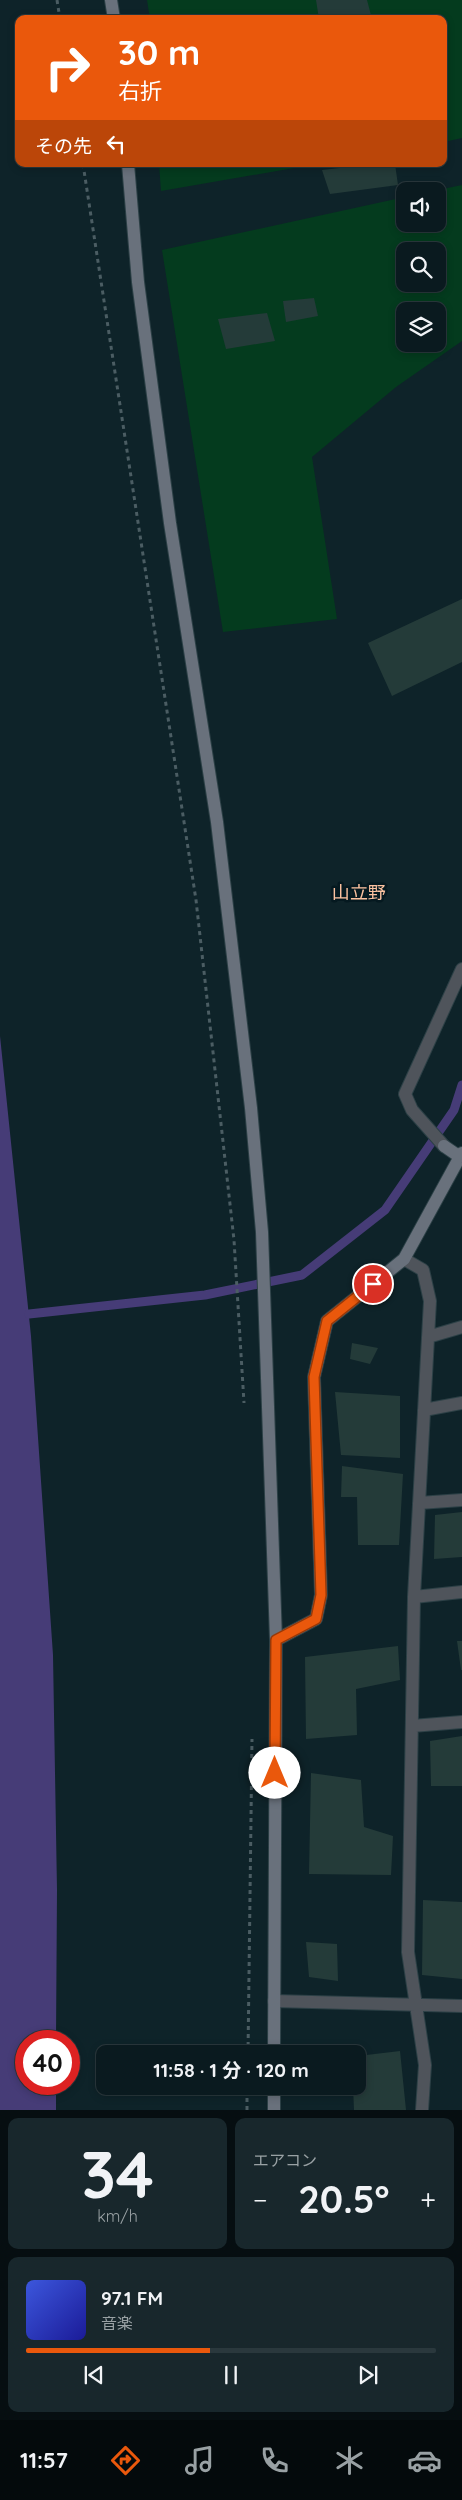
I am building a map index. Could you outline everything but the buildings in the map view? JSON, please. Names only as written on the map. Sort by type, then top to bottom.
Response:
[{"type":"street","points":[[111,0],[113,15]]},
{"type":"street","points":[[128,167],[138,282],[169,514],[218,832],[251,1108],[262,1232],[276,1640],[274,2045]]},
{"type":"street","points":[[276,1640],[316,1619],[321,1595],[314,1377],[327,1321],[404,1259],[461,1155],[444,1146],[412,1110],[405,1094],[462,969]]},
{"type":"street","points":[[404,1259],[423,1270],[430,1301],[414,1596],[408,1952],[425,2065],[422,2110]]},
{"type":"street","points":[[428,1336],[462,1326]]},
{"type":"street","points":[[424,1410],[462,1403]]},
{"type":"street","points":[[419,1503],[462,1500]]},
{"type":"street","points":[[414,1596],[462,1592]]},
{"type":"street","points":[[412,1726],[462,1722]]},
{"type":"street","points":[[274,2001],[462,2006]]},
{"type":"street","points":[[274,2095],[274,2110]]},
{"type":"path","points":[[57,0],[59,15]]},
{"type":"path","points":[[83,167],[196,900],[234,1240],[244,1406]]},
{"type":"path","points":[[248,2045],[252,1736]]},
{"type":"path","points":[[247,2095],[247,2110]]},
{"type":"green space","points":[[147,0],[462,0],[462,138],[447,141],[447,15],[149,15]]},
{"type":"green space","points":[[159,167],[300,167],[161,191]]},
{"type":"green space","points":[[462,185],[462,341],[396,387],[312,457],[337,619],[223,632],[162,250],[396,199],[396,232],[446,232],[446,188]]},
{"type":"shaded area","points":[[0,1036],[31,1336],[53,1655],[57,1890],[56,2030],[15,2030],[15,2095],[56,2095],[56,2110],[0,2110]]},
{"type":"waterway","points":[[29,1314],[205,1295],[302,1275],[385,1210],[454,1110],[462,1085]]},
{"type":"district","name":"山立野","points":[[359,892]]},
{"type":"route","points":[[275,1773],[276,1640],[316,1619],[321,1595],[314,1377],[327,1321],[373,1284]]}]
